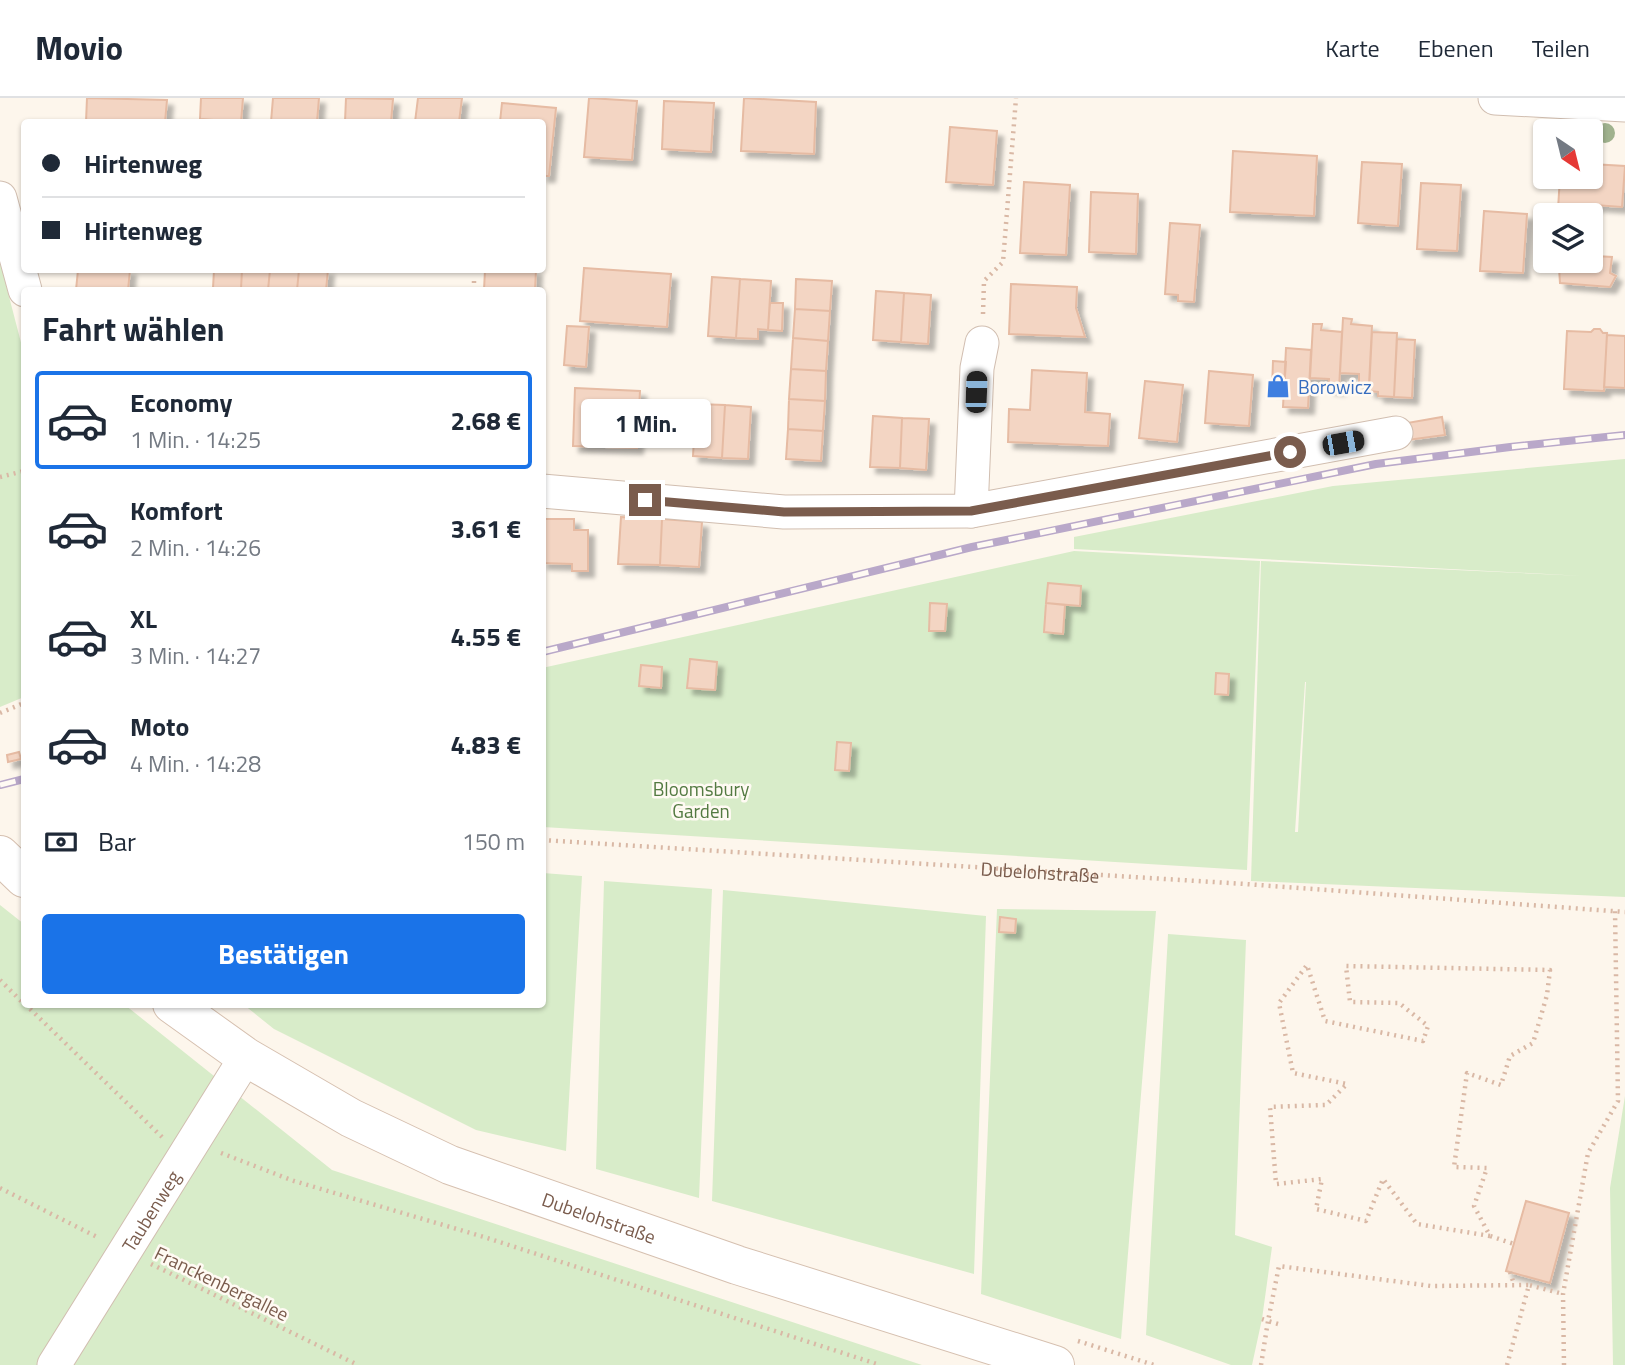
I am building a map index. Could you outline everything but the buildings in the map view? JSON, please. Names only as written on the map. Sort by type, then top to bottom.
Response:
[{"type":"main road","points":[[0,855],[21,875]]},
{"type":"main road","name":"Dubelohstraße","points":[[178,1008],[246,1057],[351,1118],[450,1164],[737,1265],[1046,1356]]},
{"type":"street","points":[[1495,98],[1625,105]]},
{"type":"street","points":[[0,198],[24,287]]},
{"type":"street","points":[[971,511],[977,368],[982,343]]},
{"type":"street","points":[[546,491],[784,512],[971,511],[1396,433]]},
{"type":"street","name":"Taubenweg","points":[[54,1365],[246,1057]]},
{"type":"path","points":[[982,343],[984,281],[1003,262],[1016,98]]},
{"type":"path","points":[[474,276],[474,287]]},
{"type":"path","points":[[0,477],[21,472]]},
{"type":"path","points":[[0,713],[21,704]]},
{"type":"path","name":"Dubelohstraße","points":[[546,840],[1245,884],[1625,912]]},
{"type":"path","points":[[1564,1365],[1563,1294],[1588,1153],[1618,1101],[1615,911]]},
{"type":"path","points":[[1490,1236],[1475,1206],[1487,1168],[1454,1167],[1467,1073],[1501,1085],[1510,1056],[1533,1043],[1547,995],[1550,970],[1346,966],[1350,1002],[1399,1003],[1428,1026],[1423,1041],[1325,1021],[1307,965],[1279,1003],[1293,1073],[1348,1084],[1326,1105],[1270,1107],[1276,1184],[1322,1179],[1316,1209],[1366,1221],[1383,1179],[1417,1224],[1490,1236],[1514,1244]]},
{"type":"path","points":[[0,980],[21,1000]]},
{"type":"path","points":[[29,1008],[160,1137],[194,1143],[294,1181],[484,1237],[880,1365]]},
{"type":"path","name":"Franckenbergallee","points":[[0,1188],[358,1365]]},
{"type":"path","points":[[1261,1365],[1279,1266],[1432,1286],[1529,1285],[1563,1294]]},
{"type":"path","points":[[1510,1272],[1514,1284]]},
{"type":"path","points":[[1507,1365],[1529,1285]]},
{"type":"path","points":[[1262,1319],[1278,1324]]},
{"type":"path","points":[[1046,1356],[1154,1365]]},
{"type":"green space","points":[[0,262],[21,342],[21,698],[0,707]]},
{"type":"green space","points":[[1625,459],[1625,897],[1251,881],[1261,561],[1583,576],[1074,549],[1074,537],[1333,486]],"holes":[[[1306,682],[1298,832],[1295,832]]]},
{"type":"green space","name":"Bloomsbury Garden","points":[[1074,551],[1260,561],[1247,870],[546,827],[546,667]]},
{"type":"green space","points":[[546,873],[582,876],[566,1151],[476,1130],[274,1029],[248,1008],[546,1008]]},
{"type":"green space","points":[[604,881],[712,889],[699,1198],[596,1169]]},
{"type":"green space","points":[[723,890],[986,916],[974,1274],[712,1201]]},
{"type":"green space","points":[[0,905],[21,922],[21,1008],[129,1008],[332,1170],[922,1365],[0,1365]]},
{"type":"green space","points":[[997,909],[1156,911],[1121,1339],[981,1294]]},
{"type":"green space","points":[[1168,934],[1246,940],[1235,1235],[1272,1247],[1262,1319],[1252,1365],[1231,1365],[1146,1335]]},
{"type":"green space","points":[[1625,1096],[1625,1365],[1613,1365],[1610,1188]]},
{"type":"railway","points":[[546,651],[972,547],[1376,464],[1625,435]]},
{"type":"railway","points":[[0,785],[21,780]]},
{"type":"place","name":"Borowicz","points":[[1278,386]]},
{"type":"route","points":[[645,500],[784,512],[971,511],[1290,452]]}]
